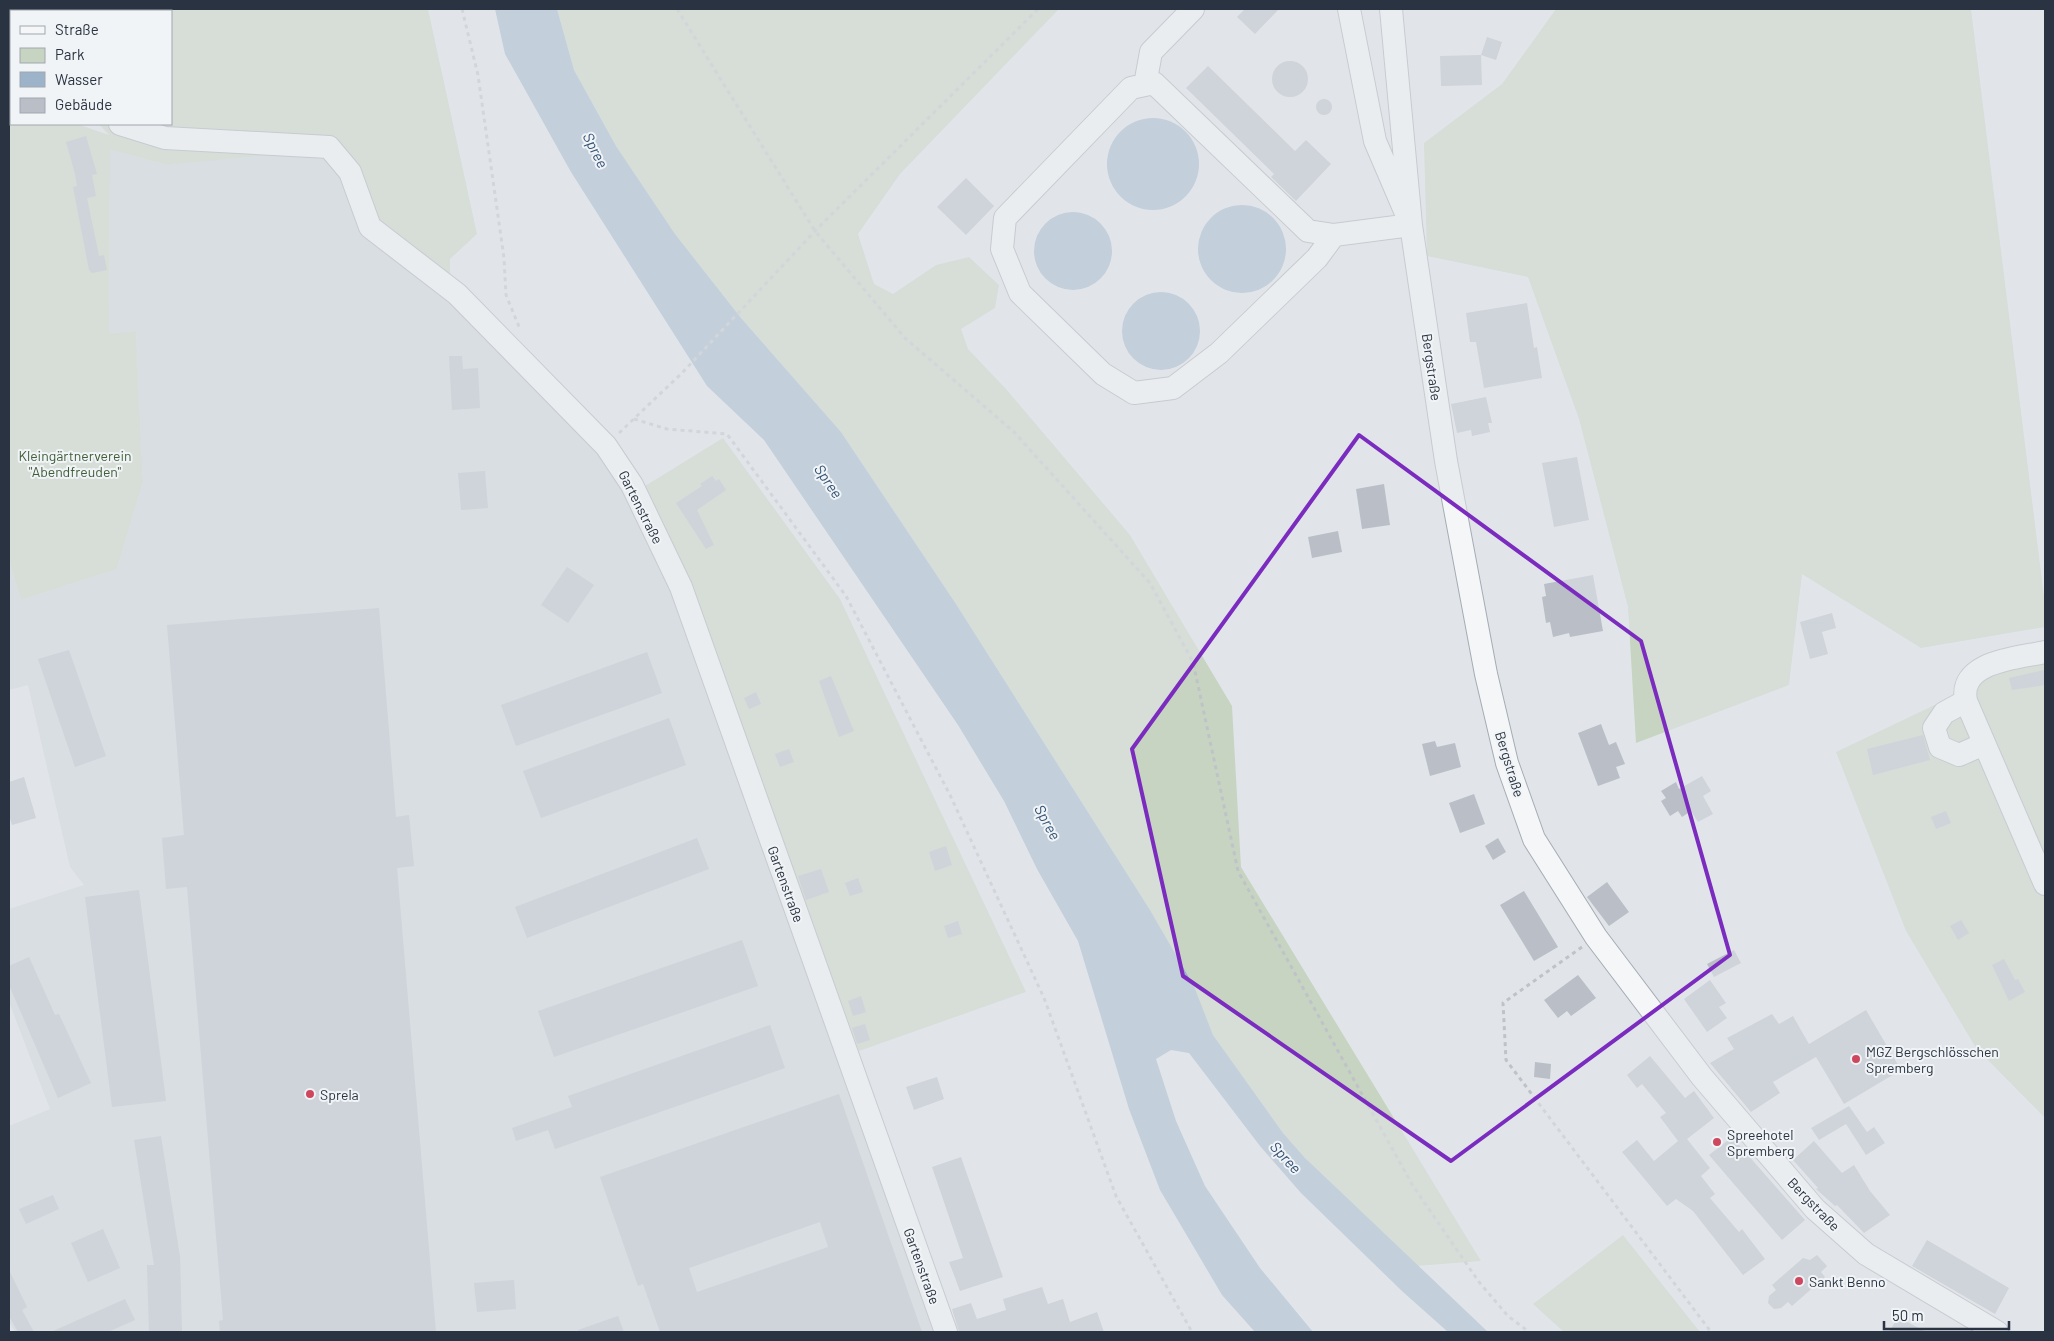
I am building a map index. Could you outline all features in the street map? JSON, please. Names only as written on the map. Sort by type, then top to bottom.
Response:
[{"type":"street","points":[[1145,85],[1151,52],[1193,9]]},
{"type":"street","points":[[1334,235],[1317,258],[1219,353],[1173,388],[1134,393],[1102,374],[1020,293],[1002,249],[1005,218],[1131,88],[1154,83],[1308,231],[1334,235],[1411,225],[1376,141],[1349,9]]},
{"type":"street","name":"Bergstraße","points":[[1391,9],[1411,225],[1446,460],[1486,674],[1507,763],[1534,839],[1596,937],[1702,1077],[1815,1209],[1866,1254],[1997,1332]]},
{"type":"street","name":"Gartenstraße","points":[[123,125],[165,138],[329,147],[350,172],[370,227],[456,294],[606,446],[632,485],[681,587],[946,1332]]},
{"type":"street","points":[[2045,652],[1989,665],[1971,675],[1964,691],[1966,702],[2045,884]]},
{"type":"street","points":[[1966,702],[1944,713],[1934,728],[1940,747],[1959,756],[1984,744]]},
{"type":"path","points":[[462,9],[478,75],[504,258],[506,295],[520,330]]},
{"type":"path","points":[[676,9],[815,231],[905,338],[1014,432],[1150,583],[1194,662],[1238,871],[1413,1186],[1479,1282],[1508,1316],[1529,1332]]},
{"type":"path","points":[[1038,9],[815,231],[682,373],[634,419],[667,429],[726,434],[846,596],[950,795],[1044,998],[1116,1196],[1192,1332]]},
{"type":"path","points":[[1596,937],[1503,1003],[1506,1060],[1711,1332]]},
{"type":"highlighted area","points":[[1359,435],[1641,641],[1730,955],[1451,1161],[1183,976],[1132,749]]},
{"type":"shaded area","points":[[321,149],[450,300],[596,440],[668,583],[934,1332],[15,1332],[9,1321],[9,1126],[50,1109],[9,1002],[9,909],[84,885],[70,867],[28,685],[9,690],[9,560],[21,600],[117,569],[143,482],[136,331],[109,333],[110,150],[168,165]]},
{"type":"green space","name":"Kleingärtnerverein \"Abendfreuden\"","points":[[9,9],[428,9],[477,234],[450,259],[450,300],[364,229],[346,173],[321,150],[168,165],[110,150],[109,333],[136,331],[143,482],[117,569],[21,600],[9,560],[9,99],[10,125],[80,125],[109,135],[100,125],[172,125],[172,10],[10,10],[9,57]]},
{"type":"green space","points":[[557,9],[1059,9],[900,174],[858,234],[874,284],[893,294],[936,265],[969,257],[999,285],[995,308],[961,329],[968,349],[1006,389],[1130,535],[1232,706],[1241,867],[1481,1261],[1416,1266],[1305,1158],[1283,1133],[1213,1035],[1194,986],[1150,910],[956,604],[841,432],[741,318],[675,234],[616,146],[574,70]]},
{"type":"green space","points":[[1556,9],[1971,9],[2045,605],[2045,627],[1921,648],[1802,574],[1789,685],[1636,743],[1628,607],[1579,419],[1528,277],[1427,256],[1424,143],[1502,84]]},
{"type":"green space","points":[[723,438],[840,599],[1026,992],[859,1051],[690,584],[645,486]]},
{"type":"green space","points":[[2045,652],[2045,1118],[1976,1048],[1906,931],[1836,752],[1964,691],[1971,675]]},
{"type":"green space","points":[[1623,1235],[1700,1332],[1564,1332],[1533,1304]]},
{"type":"water","name":"Spree","points":[[495,9],[557,9],[574,70],[616,146],[675,234],[741,318],[841,432],[956,604],[1150,910],[1194,986],[1213,1035],[1283,1133],[1305,1158],[1488,1332],[1448,1332],[1403,1292],[1301,1193],[1260,1146],[1189,1053],[1171,1050],[1156,1059],[1176,1121],[1205,1186],[1260,1268],[1313,1332],[1255,1332],[1222,1295],[1160,1190],[1129,1109],[1078,941],[1037,869],[1004,801],[958,725],[764,440],[707,386],[571,172],[505,54]]},
{"type":"water","points":[[1153,118],[1171,121],[1186,131],[1196,146],[1199,164],[1196,182],[1186,197],[1171,207],[1153,210],[1135,207],[1120,197],[1110,182],[1107,164],[1110,146],[1120,131],[1135,121]]},
{"type":"water","points":[[1242,205],[1259,208],[1273,218],[1283,232],[1286,249],[1283,266],[1273,280],[1259,290],[1242,293],[1225,290],[1211,280],[1201,266],[1198,249],[1201,232],[1211,218],[1225,208]]},
{"type":"water","points":[[1073,212],[1088,215],[1100,224],[1109,236],[1112,251],[1109,266],[1100,278],[1088,287],[1073,290],[1058,287],[1046,278],[1037,266],[1034,251],[1037,236],[1046,224],[1058,215]]},
{"type":"water","points":[[1161,292],[1176,295],[1193,309],[1197,316],[1200,331],[1197,346],[1183,363],[1176,367],[1161,370],[1146,367],[1129,353],[1125,346],[1122,331],[1125,316],[1139,299],[1146,295]]},
{"type":"building","points":[[1245,9],[1279,9],[1255,34],[1237,17]]},
{"type":"building","points":[[1487,37],[1502,42],[1496,60],[1481,55]]},
{"type":"building","points":[[1481,55],[1482,85],[1441,86],[1440,56]]},
{"type":"building","points":[[1290,61],[1297,62],[1303,66],[1307,72],[1307,86],[1303,92],[1297,96],[1290,97],[1283,96],[1277,92],[1273,86],[1272,79],[1273,72],[1277,66],[1283,62]]},
{"type":"building","points":[[1208,66],[1295,151],[1306,140],[1331,164],[1296,201],[1271,177],[1274,174],[1186,88]]},
{"type":"building","points":[[1321,99],[1327,99],[1332,104],[1330,113],[1321,115],[1316,110],[1316,104]]},
{"type":"building","points":[[86,136],[97,174],[92,175],[96,196],[87,198],[99,256],[104,255],[107,270],[92,273],[89,270],[73,187],[77,186],[75,174],[66,142]]},
{"type":"building","points":[[966,178],[994,206],[966,235],[937,207]]},
{"type":"building","points":[[1527,303],[1534,348],[1537,347],[1542,378],[1484,388],[1476,342],[1470,342],[1466,313]]},
{"type":"building","points":[[449,356],[462,356],[463,369],[478,368],[480,408],[452,410]]},
{"type":"building","points":[[1486,397],[1492,423],[1488,423],[1490,432],[1472,436],[1471,430],[1457,433],[1451,404]]},
{"type":"building","points":[[1577,457],[1589,520],[1554,527],[1542,463]]},
{"type":"building","points":[[485,471],[488,508],[461,510],[458,473]]},
{"type":"building","points":[[712,476],[716,481],[719,479],[726,490],[697,510],[714,545],[706,549],[676,503],[702,486],[700,484]]},
{"type":"building","points":[[1384,484],[1390,525],[1362,529],[1356,489]]},
{"type":"building","points":[[1338,531],[1342,552],[1312,558],[1308,537]]},
{"type":"building","points":[[567,567],[594,585],[568,623],[541,605]]},
{"type":"building","points":[[1593,575],[1603,631],[1570,637],[1569,633],[1553,637],[1550,622],[1546,623],[1542,597],[1546,596],[1544,584]]},
{"type":"building","points":[[379,608],[396,817],[409,815],[414,866],[397,868],[436,1332],[220,1332],[219,1321],[223,1320],[187,887],[166,889],[162,838],[184,835],[167,625]]},
{"type":"building","points":[[1832,613],[1836,628],[1822,632],[1828,654],[1810,659],[1800,622]]},
{"type":"building","points":[[69,650],[106,756],[75,767],[38,659]]},
{"type":"building","points":[[647,652],[662,693],[516,746],[501,705]]},
{"type":"building","points":[[2044,670],[2045,685],[2012,690],[2009,678]]},
{"type":"building","points":[[831,676],[854,731],[839,737],[819,681]]},
{"type":"building","points":[[756,692],[761,704],[749,709],[744,698]]},
{"type":"building","points":[[669,718],[686,765],[541,818],[523,771]]},
{"type":"building","points":[[1601,724],[1609,745],[1616,742],[1625,764],[1616,767],[1620,778],[1598,786],[1578,733]]},
{"type":"building","points":[[1923,735],[1930,760],[1873,775],[1867,749]]},
{"type":"building","points":[[1435,741],[1437,747],[1455,743],[1461,767],[1430,776],[1422,744]]},
{"type":"building","points":[[789,749],[794,762],[780,767],[775,754]]},
{"type":"building","points":[[1702,776],[1711,791],[1703,796],[1713,814],[1698,822],[1691,811],[1682,817],[1678,811],[1670,816],[1661,801],[1666,798],[1661,791],[1676,782],[1679,789]]},
{"type":"building","points":[[24,777],[36,818],[12,825],[9,815],[9,782]]},
{"type":"building","points":[[1474,794],[1485,824],[1460,833],[1449,803]]},
{"type":"building","points":[[1946,811],[1951,823],[1936,829],[1931,817]]},
{"type":"building","points":[[697,838],[709,869],[527,938],[515,907]]},
{"type":"building","points":[[1498,838],[1506,852],[1493,860],[1485,846]]},
{"type":"building","points":[[946,846],[952,865],[935,871],[929,852]]},
{"type":"building","points":[[821,869],[829,892],[806,900],[798,876]]},
{"type":"building","points":[[858,878],[863,892],[850,896],[845,883]]},
{"type":"building","points":[[1607,882],[1629,912],[1609,926],[1587,897]]},
{"type":"building","points":[[139,890],[166,1101],[112,1107],[85,897]]},
{"type":"building","points":[[1524,891],[1558,947],[1534,961],[1500,905]]},
{"type":"building","points":[[1961,920],[1969,933],[1958,940],[1950,926]]},
{"type":"building","points":[[958,921],[962,934],[948,938],[944,926]]},
{"type":"building","points":[[742,940],[758,986],[554,1057],[538,1011]]},
{"type":"building","points":[[1734,950],[1741,963],[1714,977],[1707,964]]},
{"type":"building","points":[[29,957],[55,1015],[59,1014],[91,1083],[58,1098],[9,985],[9,966]]},
{"type":"building","points":[[2004,959],[2015,980],[2018,979],[2025,992],[2009,1001],[1992,965]]},
{"type":"building","points":[[1578,975],[1596,998],[1571,1016],[1567,1011],[1558,1018],[1544,1000]]},
{"type":"building","points":[[1710,980],[1726,1003],[1719,1007],[1727,1018],[1707,1032],[1684,999]]},
{"type":"building","points":[[861,996],[866,1012],[853,1016],[848,1001]]},
{"type":"building","points":[[1866,1010],[1901,1070],[1844,1104],[1816,1057],[1773,1082],[1780,1093],[1751,1112],[1710,1063],[1734,1049],[1727,1038],[1772,1014],[1779,1024],[1793,1016],[1809,1044]]},
{"type":"building","points":[[865,1024],[870,1040],[857,1044],[852,1028]]},
{"type":"building","points":[[770,1025],[785,1068],[555,1149],[548,1130],[516,1141],[512,1128],[572,1107],[568,1096]]},
{"type":"building","points":[[1650,1056],[1685,1098],[1694,1091],[1714,1118],[1687,1139],[1710,1168],[1701,1176],[1715,1194],[1710,1198],[1739,1232],[1742,1229],[1765,1259],[1743,1275],[1693,1211],[1676,1199],[1667,1206],[1622,1152],[1637,1140],[1654,1161],[1678,1141],[1660,1117],[1666,1113],[1642,1084],[1637,1088],[1627,1075]]},
{"type":"building","points":[[1535,1062],[1551,1064],[1550,1079],[1534,1077]]},
{"type":"building","points":[[937,1077],[944,1099],[914,1110],[906,1087]]},
{"type":"building","points":[[839,1094],[922,1332],[660,1332],[643,1284],[638,1286],[600,1177]],"holes":[[[820,1222],[828,1247],[697,1292],[689,1268]]]},
{"type":"building","points":[[1849,1106],[1867,1132],[1874,1127],[1885,1143],[1866,1155],[1846,1124],[1819,1140],[1811,1128]]},
{"type":"building","points":[[161,1136],[180,1257],[182,1332],[149,1332],[147,1265],[154,1265],[134,1140]]},
{"type":"building","points":[[1732,1137],[1805,1220],[1782,1240],[1709,1155]]},
{"type":"building","points":[[1814,1141],[1842,1173],[1854,1165],[1870,1191],[1890,1215],[1864,1233],[1837,1205],[1835,1206],[1816,1189],[1818,1188],[1793,1160]]},
{"type":"building","points":[[961,1157],[1003,1277],[960,1291],[949,1262],[963,1258],[932,1167]]},
{"type":"building","points":[[53,1195],[59,1209],[26,1224],[19,1209]]},
{"type":"building","points":[[103,1229],[120,1268],[88,1282],[71,1243]]},
{"type":"building","points":[[1927,1240],[2009,1288],[1995,1314],[1912,1266]]},
{"type":"building","name":"Sankt Benno","points":[[1817,1255],[1827,1266],[1821,1272],[1825,1277],[1792,1306],[1788,1302],[1781,1308],[1774,1309],[1768,1303],[1769,1296],[1776,1290],[1772,1285],[1803,1258],[1810,1260]]},
{"type":"building","points":[[9,1270],[27,1307],[22,1310],[34,1332],[18,1332],[9,1316]]},
{"type":"building","points":[[514,1280],[516,1309],[477,1312],[474,1283]]},
{"type":"building","points":[[1042,1287],[1048,1304],[1063,1299],[1070,1322],[1097,1312],[1104,1332],[959,1332],[952,1309],[971,1303],[977,1319],[1006,1310],[1003,1299]]},
{"type":"building","points":[[125,1299],[135,1320],[108,1332],[51,1332]]},
{"type":"building","points":[[618,1316],[624,1332],[578,1332],[578,1330]]},
{"type":"building","points":[[1898,1317],[1926,1332],[1889,1332]]},
{"type":"place","name":"MGZ Bergschlösschen Spremberg","points":[[1856,1059]]},
{"type":"place","name":"Sprela","points":[[310,1094]]},
{"type":"place","name":"Spreehotel Spremberg","points":[[1717,1142]]},
{"type":"place","name":"Sankt Benno","points":[[1799,1281]]}]
